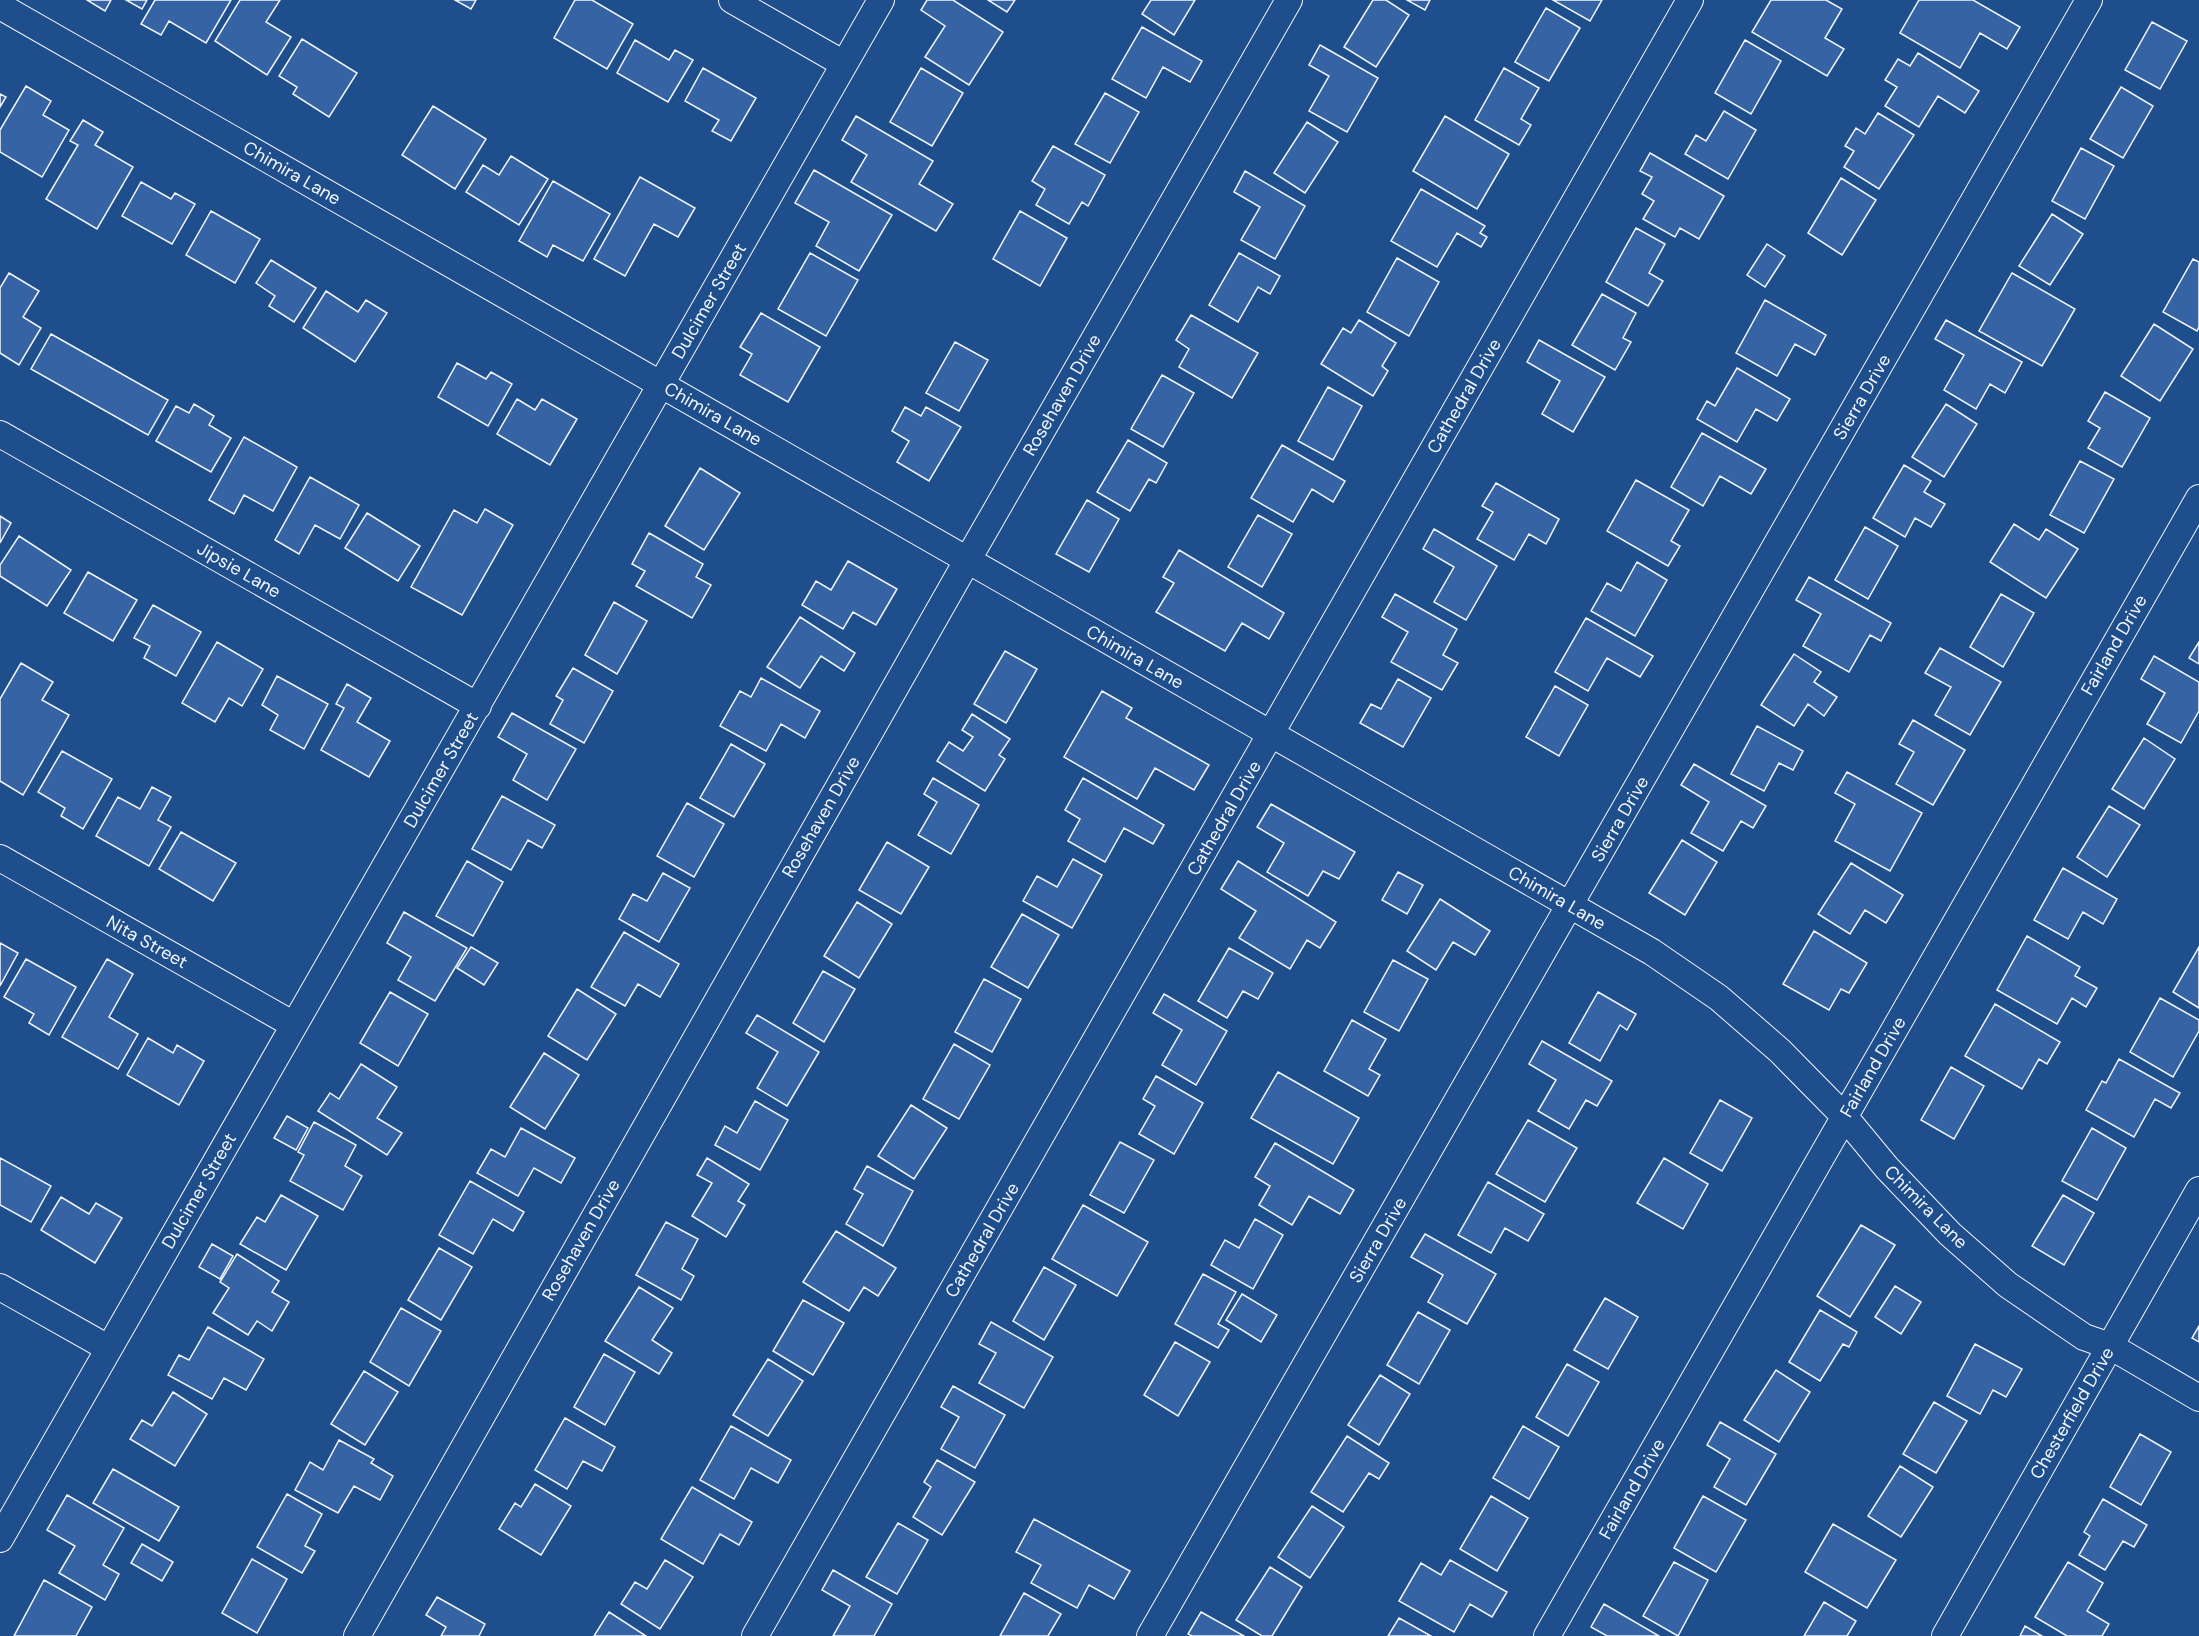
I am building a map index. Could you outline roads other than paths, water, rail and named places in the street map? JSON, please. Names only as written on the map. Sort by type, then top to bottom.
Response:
[{"type":"street","points":[[732,0],[844,64]]},
{"type":"street","name":"Dulcimer Street","points":[[0,1539],[881,0]]},
{"type":"street","name":"Rosehaven Drive","points":[[357,1636],[967,561],[1289,0]]},
{"type":"street","name":"Cathedral Drive","points":[[755,1636],[1690,0]]},
{"type":"street","name":"Sierra Drive","points":[[1150,1636],[2089,0]]},
{"type":"street","name":"Chimira Lane","points":[[0,6],[1652,952],[1719,998],[1780,1051],[1844,1116],[1887,1168],[1950,1234],[2007,1285],[2084,1337],[2110,1346],[2199,1398]]},
{"type":"street","name":"Jipsie Lane","points":[[0,434],[478,705]]},
{"type":"street","name":"Fairland Drive","points":[[1547,1636],[2199,498]]},
{"type":"street","name":"Nita Street","points":[[0,858],[294,1025]]},
{"type":"street","name":"Chesterfield Drive","points":[[1945,1636],[2199,1190]]},
{"type":"street","points":[[0,1287],[108,1348]]}]
